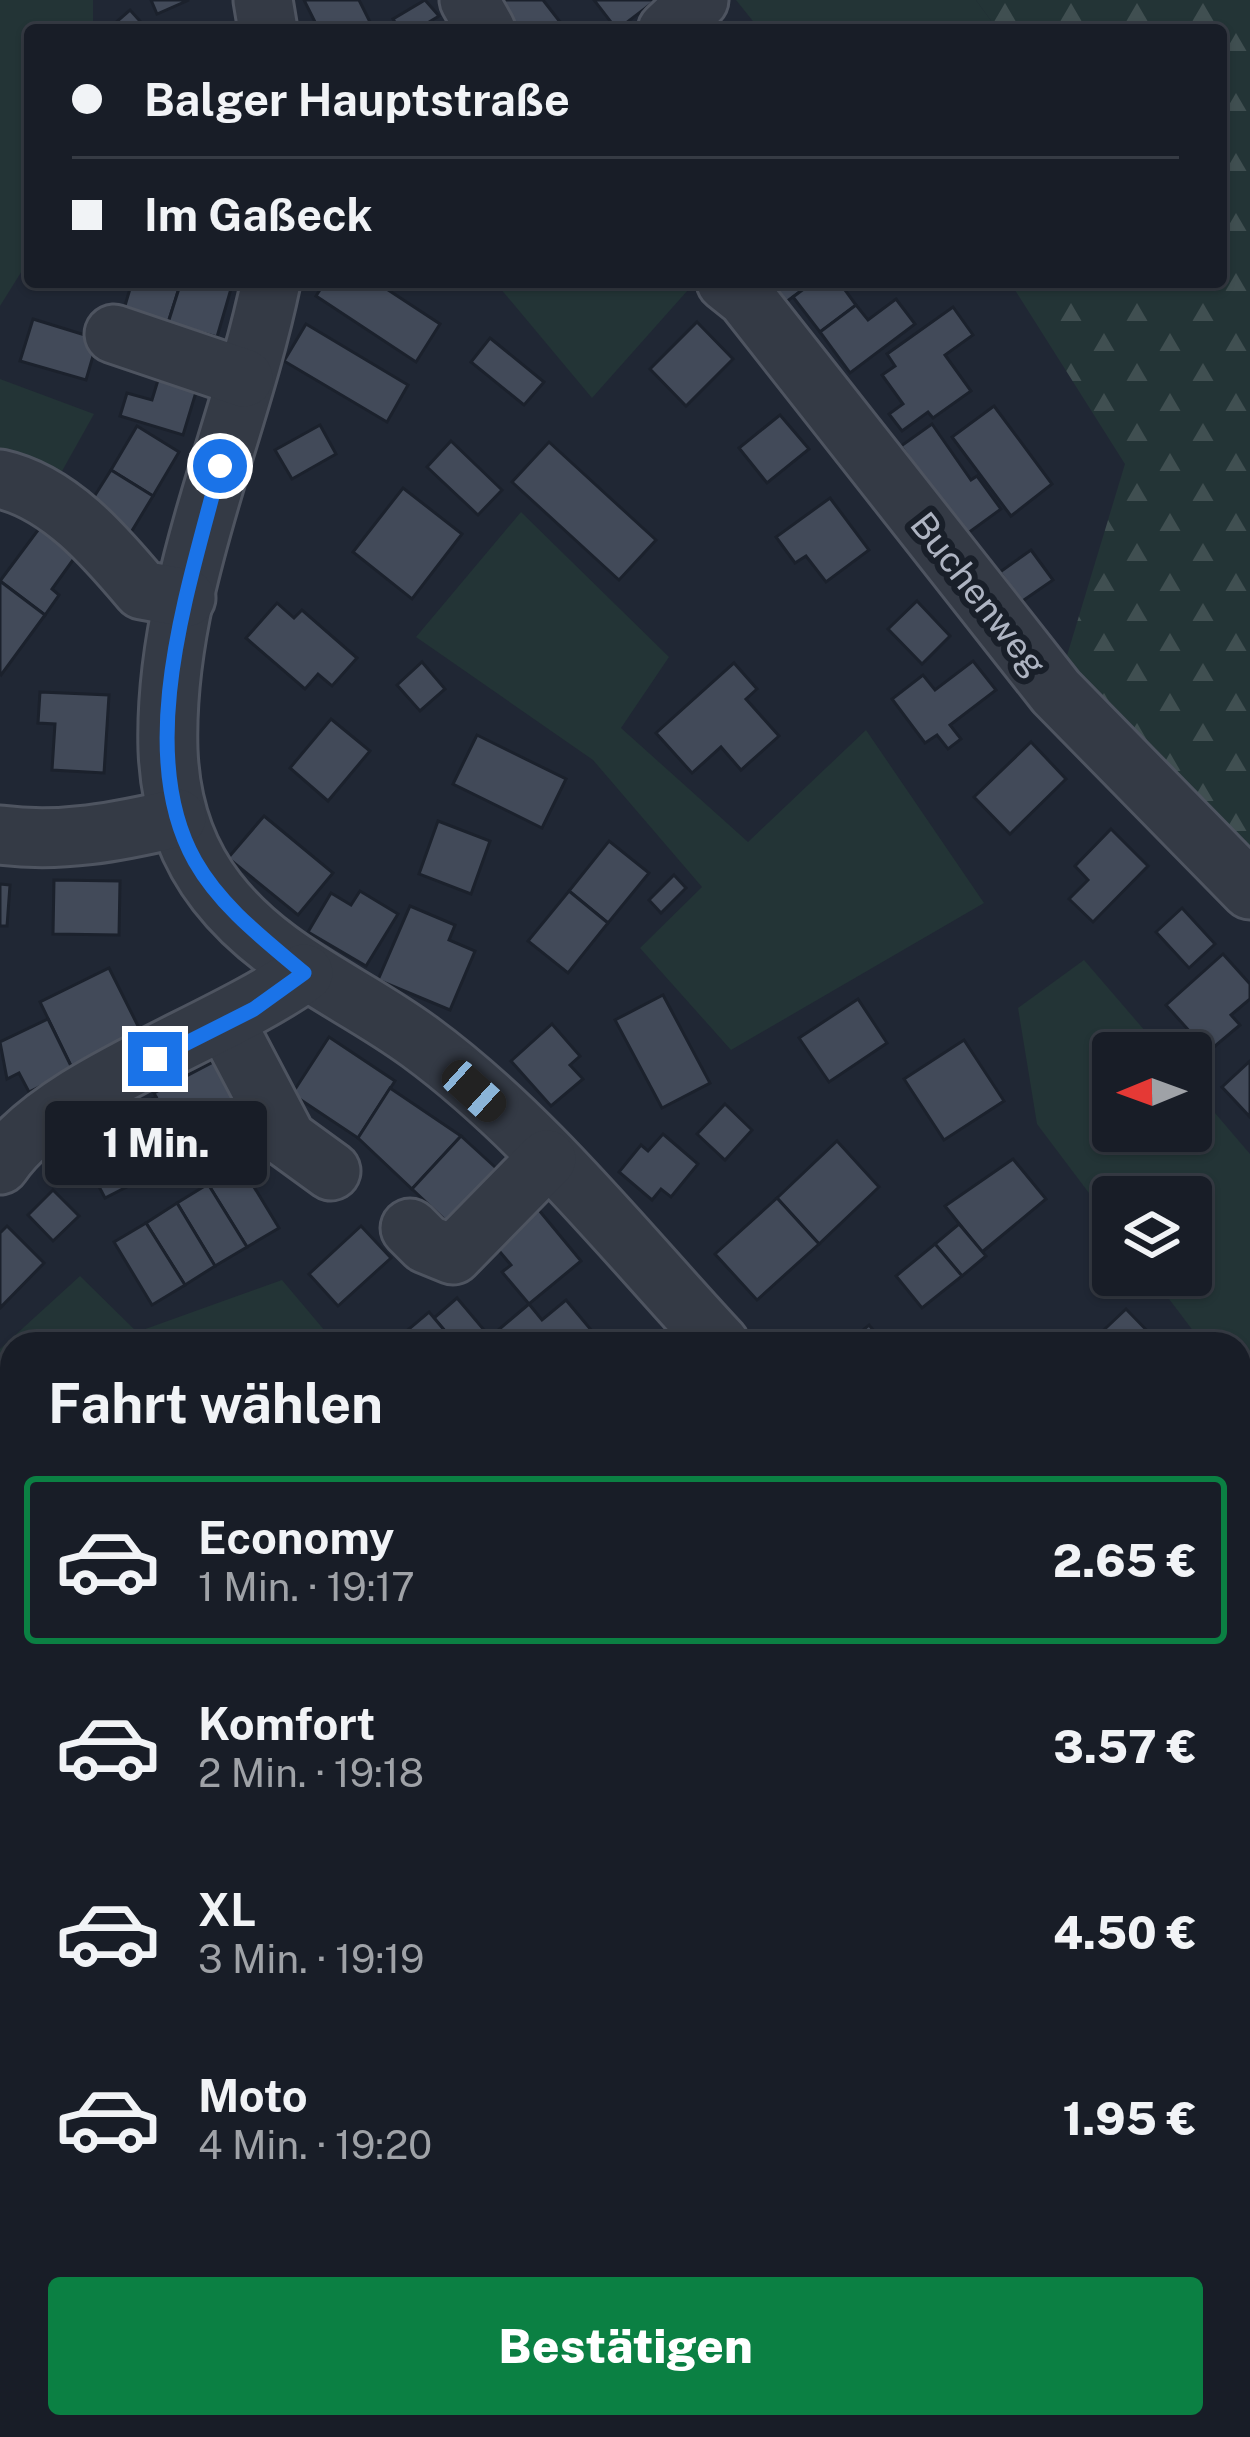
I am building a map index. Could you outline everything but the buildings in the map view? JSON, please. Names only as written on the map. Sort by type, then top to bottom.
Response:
[{"type":"street","points":[[673,24],[699,0]]},
{"type":"street","points":[[269,288],[186,598],[171,676],[168,751],[177,818],[195,861],[220,896],[304,973],[420,1042],[547,1159],[709,1332]]},
{"type":"street","name":"Buchenweg","points":[[734,288],[1056,692],[1250,890]]},
{"type":"street","points":[[114,334],[244,378]]},
{"type":"street","points":[[0,479],[24,484],[100,540],[142,590],[186,598]]},
{"type":"street","points":[[0,835],[34,840],[109,834],[177,818]]},
{"type":"street","points":[[0,1165],[18,1139],[49,1113],[226,1023],[304,973]]},
{"type":"street","points":[[226,1023],[287,1139],[331,1171]]},
{"type":"street","points":[[410,1228],[426,1244],[454,1255],[547,1159]]},
{"type":"green space","points":[[0,0],[93,0],[93,24],[24,24],[24,268],[0,306]]},
{"type":"green space","points":[[736,0],[976,0],[994,24],[755,24]]},
{"type":"green space","points":[[976,0],[1250,0],[1250,890],[1056,692],[1125,464],[1014,288],[1227,288],[1227,24],[994,24]]},
{"type":"green space","points":[[500,288],[686,288],[688,290],[592,398]]},
{"type":"green space","points":[[0,379],[94,414],[57,480],[0,463]]},
{"type":"green space","points":[[521,512],[669,657],[621,728],[748,842],[866,730],[984,903],[731,1050],[640,948],[702,887],[593,760],[416,637]]},
{"type":"green space","points":[[1084,960],[1146,1032],[1092,1032],[1092,1152],[1212,1152],[1212,1110],[1250,1154],[1250,1332],[1194,1332],[1167,1296],[1212,1296],[1212,1176],[1092,1176],[1092,1197],[1037,1124],[1018,1008]]},
{"type":"green space","points":[[80,1276],[137,1332],[19,1332]]},
{"type":"green space","points":[[282,1280],[326,1332],[137,1332]]},
{"type":"route","points":[[155,1059],[254,1009],[304,973],[220,896],[195,861],[177,818],[168,751],[171,676],[220,466]]}]
